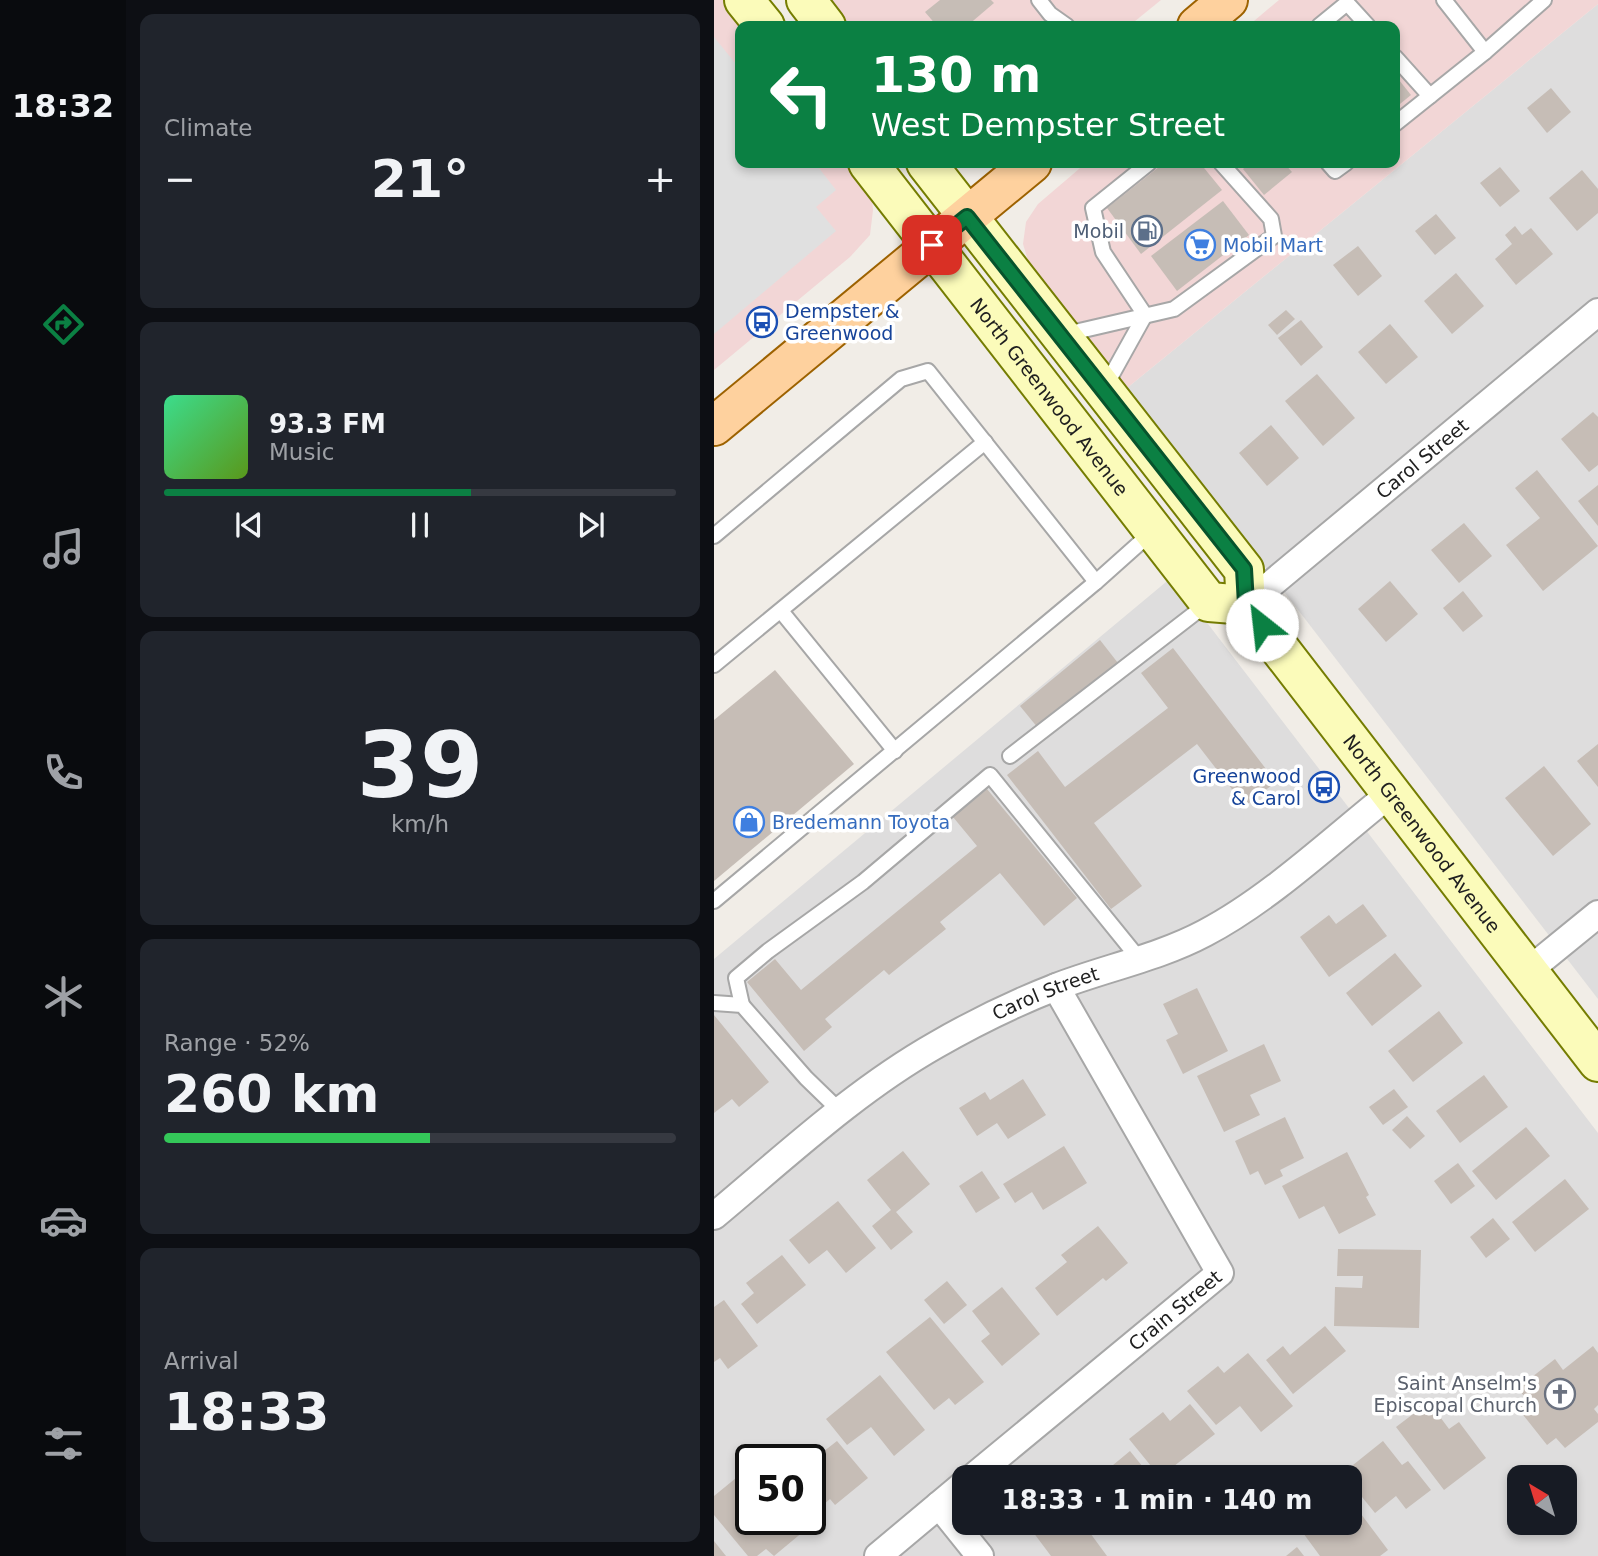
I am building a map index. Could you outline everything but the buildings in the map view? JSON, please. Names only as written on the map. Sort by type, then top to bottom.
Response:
[{"type":"main road","points":[[744,0],[761,21]]},
{"type":"main road","points":[[806,0],[822,21]]},
{"type":"main road","name":"North Greenwood Avenue","points":[[872,168],[1153,531],[1227,603],[1391,793],[1598,1062]]},
{"type":"main road","points":[[930,168],[1244,569],[1227,603]]},
{"type":"main road","points":[[714,426],[1026,168]]},
{"type":"street","name":"Carol Street","points":[[1227,603],[1598,312]]},
{"type":"street","name":"Carol Street","points":[[714,1216],[839,1111],[936,1045],[1056,987],[1140,960],[1203,934],[1244,910],[1391,793]]},
{"type":"street","points":[[1528,971],[1598,914]]},
{"type":"street","name":"Crain Street","points":[[988,1465],[1220,1273],[1056,987]]},
{"type":"street","points":[[877,1556],[952,1494]]},
{"type":"street","points":[[939,1505],[981,1556]]},
{"type":"lane","points":[[1039,0],[1060,21]]},
{"type":"lane","points":[[1444,0],[1485,52]]},
{"type":"lane","points":[[1400,120],[1485,52],[1544,0]]},
{"type":"lane","points":[[1325,21],[1347,3],[1363,21]]},
{"type":"lane","points":[[1400,63],[1430,96]]},
{"type":"lane","points":[[1143,168],[1093,208],[1103,252],[1145,315]]},
{"type":"lane","points":[[1060,335],[1174,309],[1274,236],[1271,219],[1225,168]]},
{"type":"lane","points":[[1103,391],[1145,315]]},
{"type":"lane","points":[[714,536],[901,379],[928,371],[1096,582]]},
{"type":"lane","points":[[714,665],[985,442]]},
{"type":"lane","points":[[714,901],[1096,582],[1153,531]]},
{"type":"lane","points":[[1010,756],[1227,603]]},
{"type":"lane","points":[[781,611],[895,751]]},
{"type":"lane","points":[[839,1111],[742,1005],[736,978],[768,951],[863,882],[990,775],[1140,960]]},
{"type":"lane","points":[[714,1003],[742,1005]]},
{"type":"shaded area","points":[[714,0],[728,0],[744,21],[735,21],[735,168],[856,168],[871,187],[873,210],[870,235],[850,257],[714,370]]},
{"type":"shaded area","points":[[824,0],[1161,0],[1135,21],[840,21]]},
{"type":"shaded area","points":[[1279,0],[1598,0],[1598,4],[1400,165],[1400,21],[1254,21]]},
{"type":"shaded area","points":[[1598,4],[1598,999],[1127,388]]},
{"type":"shaded area","points":[[714,37],[735,63],[735,168],[819,168],[836,190],[816,207],[836,231],[714,334]]},
{"type":"shaded area","points":[[1080,168],[1397,168],[1127,388],[1030,267],[1023,244],[1026,222],[1038,204]]},
{"type":"shaded area","points":[[1172,577],[1598,1133],[1598,1556],[714,1556],[714,959]]},
{"type":"place","name":"Mobil","points":[[1147,231]]},
{"type":"place","name":"Mobil Mart","points":[[1200,245]]},
{"type":"place","name":"Dempster & Greenwood","points":[[762,322]]},
{"type":"place","name":"Greenwood & Carol","points":[[1324,787]]},
{"type":"place","name":"Bredemann Toyota","points":[[749,822]]},
{"type":"place","name":"Saint Anselm's Episcopal Church","points":[[1560,1394]]},
{"type":"route","points":[[932,245],[967,217],[1244,569],[1246,604],[1262,625]]}]
